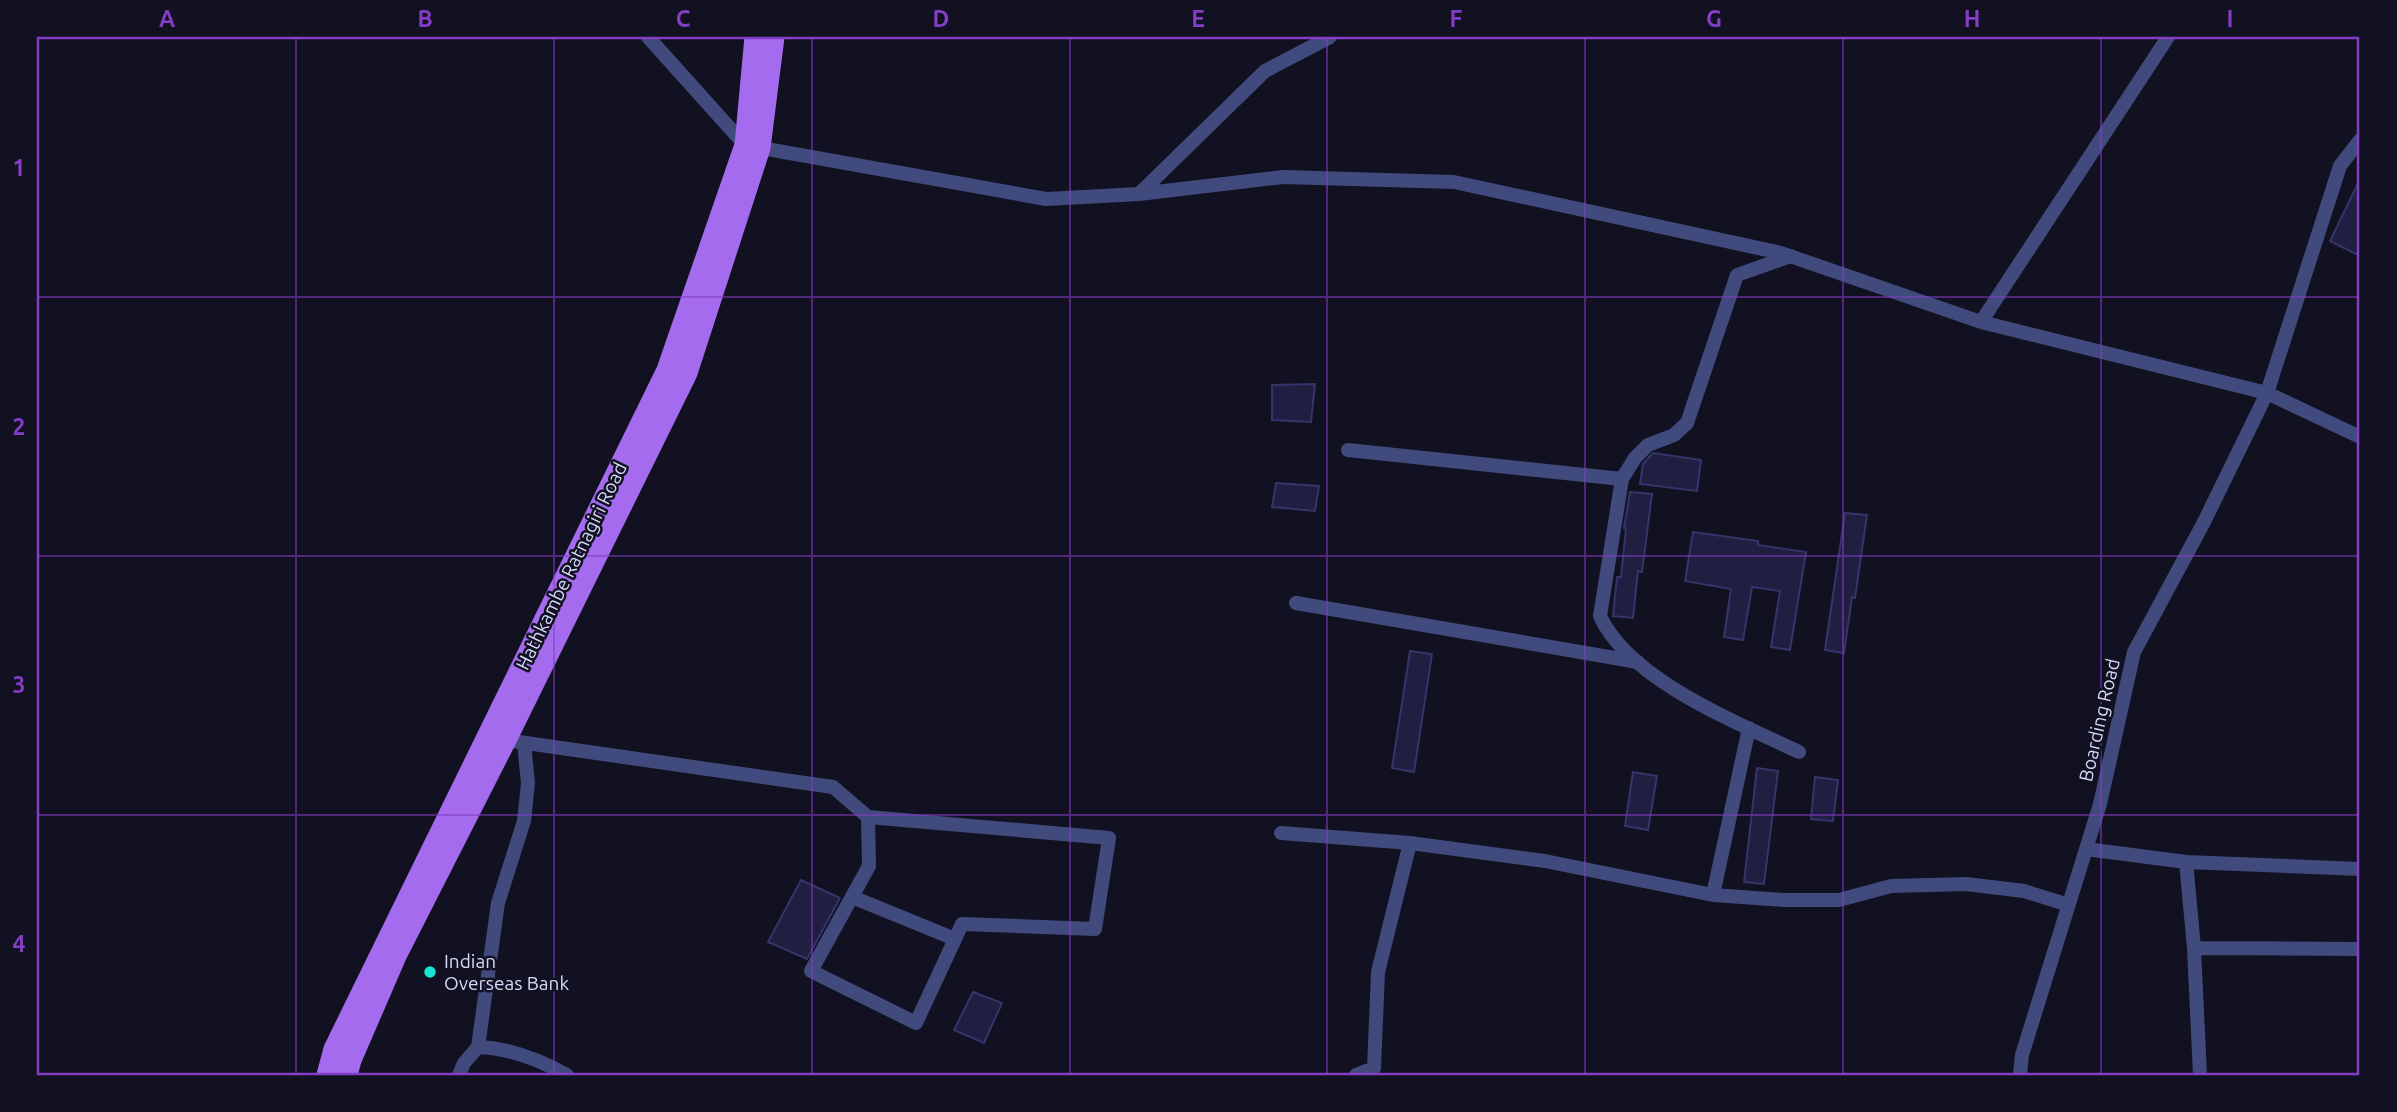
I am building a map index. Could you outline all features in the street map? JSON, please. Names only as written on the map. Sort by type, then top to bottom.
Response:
[{"type":"main road","name":"Hathkambe Ratnagiri Road","points":[[327,1075],[334,1049],[506,740],[667,370],[753,146],[755,37]]},
{"type":"main road","points":[[753,146],[774,37]]},
{"type":"main road","points":[[347,1075],[396,956],[506,740]]},
{"type":"street","points":[[648,37],[753,146],[1046,199],[1139,194],[1283,177],[1454,182],[1791,256],[1981,322],[2267,393],[2360,437]]},
{"type":"street","points":[[1139,194],[1265,71],[1330,37]]},
{"type":"street","points":[[1981,322],[2168,37]]},
{"type":"street","name":"Boarding Road","points":[[2020,1075],[2022,1055],[2100,804],[2134,652],[2204,522],[2267,393],[2340,166],[2360,140]]},
{"type":"street","points":[[1791,256],[1737,275],[1687,423],[1674,435],[1648,445],[1635,458],[1622,480],[1600,616],[1606,630],[1638,663],[1694,702],[1799,752]]},
{"type":"street","points":[[1348,450],[1622,480]]},
{"type":"street","points":[[1296,603],[1638,663]]},
{"type":"street","points":[[1713,895],[1749,728]]},
{"type":"street","points":[[506,740],[833,787],[868,817],[1109,838],[1095,929],[962,924],[916,1023],[811,971],[869,866],[868,817]]},
{"type":"street","points":[[458,1075],[478,1047],[498,904],[524,821],[528,783],[506,740]]},
{"type":"street","points":[[1281,833],[1410,843],[1545,860],[1713,895],[1783,900],[1839,900],[1891,886],[1966,884],[2024,891],[2069,905]]},
{"type":"street","points":[[1356,1075],[1374,1068],[1378,972],[1410,843]]},
{"type":"street","points":[[2086,849],[2186,862],[2360,869]]},
{"type":"street","points":[[2186,862],[2194,948],[2200,1075]]},
{"type":"street","points":[[852,897],[955,939]]},
{"type":"street","points":[[2194,948],[2360,949]]},
{"type":"street","points":[[478,1047],[497,1048],[546,1064],[567,1075]]},
{"type":"building","points":[[2360,179],[2360,256],[2330,241]]},
{"type":"building","points":[[1315,384],[1311,422],[1272,420],[1272,385]]},
{"type":"building","points":[[1653,453],[1701,460],[1697,491],[1640,484],[1643,464]]},
{"type":"building","points":[[1276,483],[1319,486],[1315,511],[1272,507]]},
{"type":"building","points":[[1630,492],[1652,494],[1642,572],[1638,571],[1633,618],[1613,616],[1617,577],[1621,577],[1624,528]]},
{"type":"building","points":[[1845,513],[1867,515],[1844,653],[1825,650]]},
{"type":"building","points":[[1693,532],[1758,541],[1758,545],[1806,552],[1790,650],[1771,647],[1780,591],[1752,587],[1743,640],[1724,637],[1731,589],[1685,581]]},
{"type":"building","points":[[1410,651],[1432,654],[1414,772],[1392,768]]},
{"type":"building","points":[[1757,768],[1778,771],[1764,884],[1744,882]]},
{"type":"building","points":[[1633,772],[1657,776],[1648,830],[1625,826]]},
{"type":"building","points":[[1815,777],[1838,780],[1833,821],[1811,819]]},
{"type":"building","points":[[801,880],[840,898],[807,959],[768,942]]},
{"type":"building","points":[[973,992],[1002,1003],[984,1043],[954,1030]]},
{"type":"place","name":"Indian Overseas Bank","points":[[430,972]]}]
